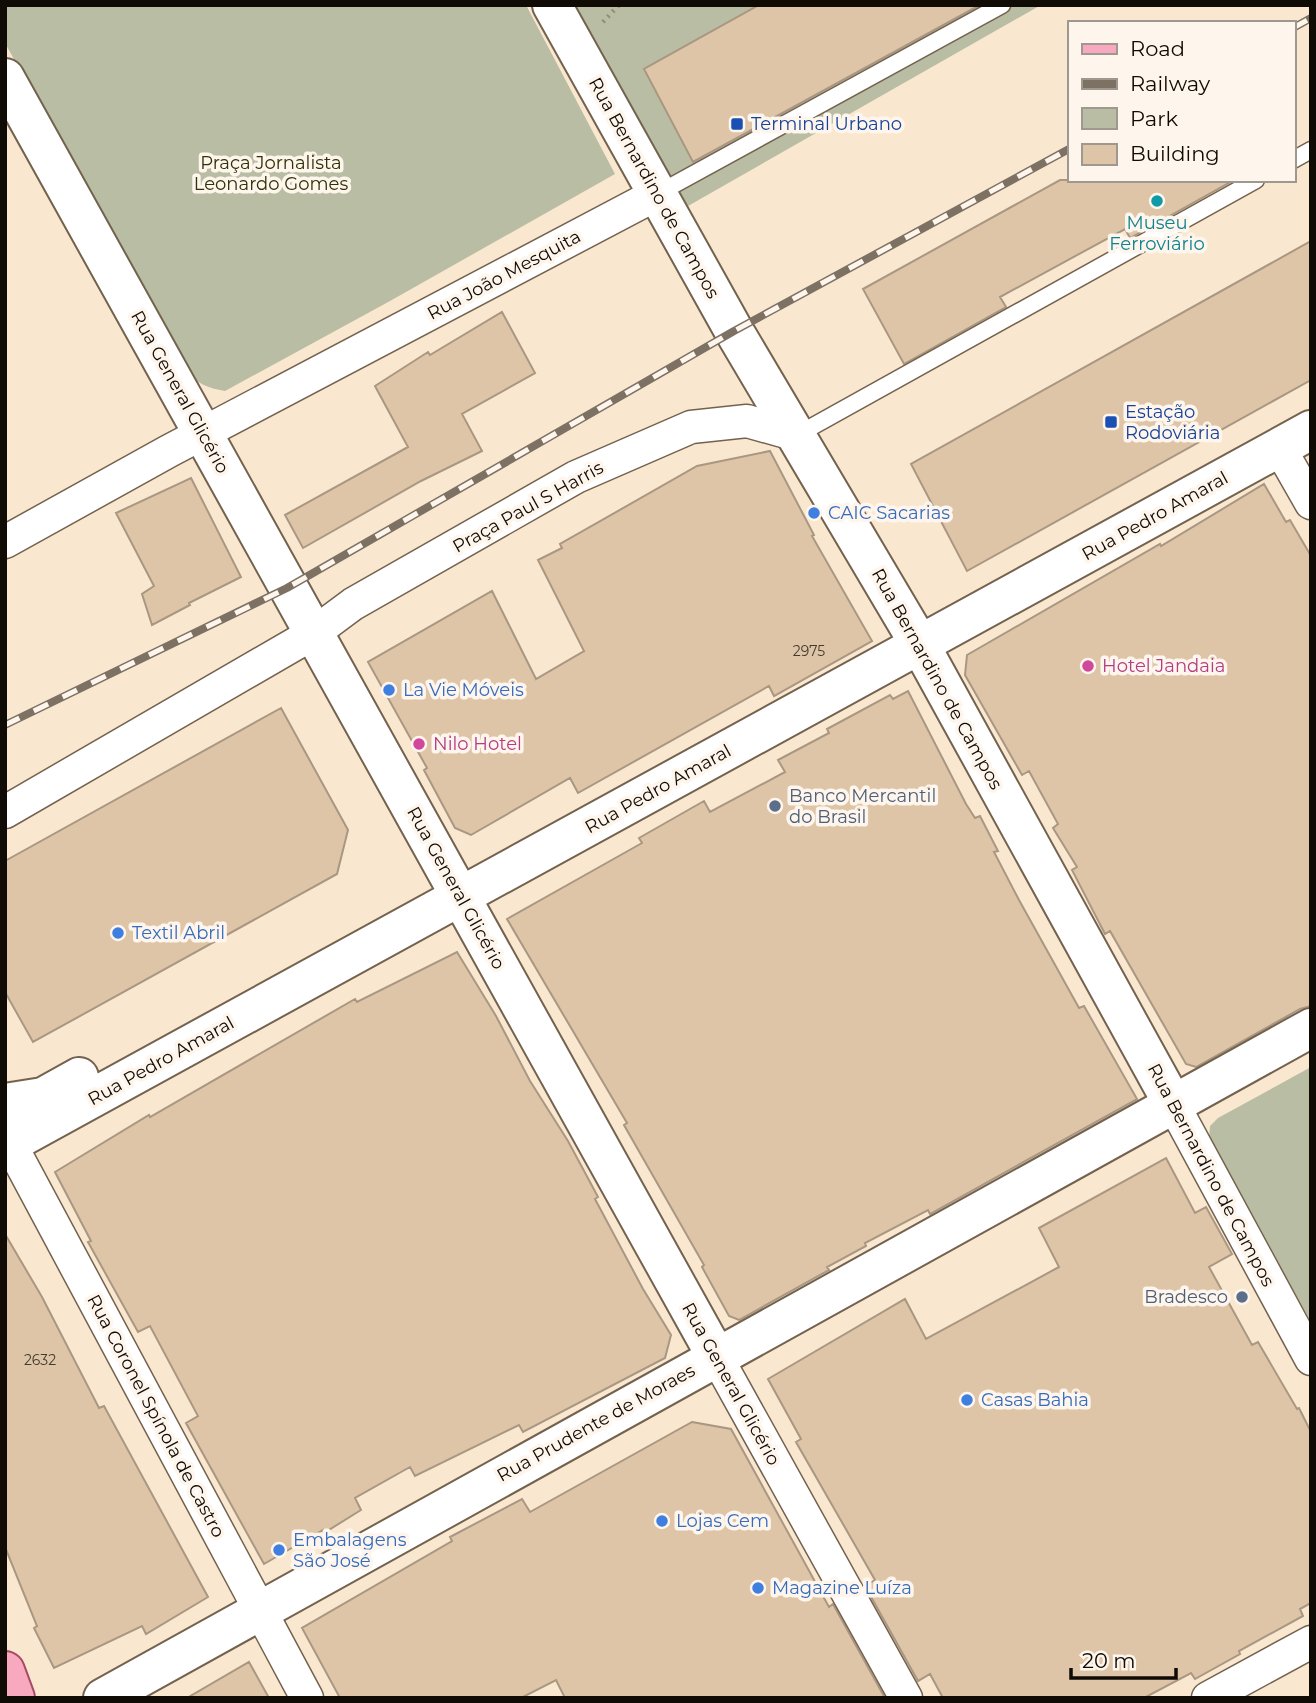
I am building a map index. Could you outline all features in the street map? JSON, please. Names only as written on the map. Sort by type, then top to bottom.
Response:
[{"type":"main road","points":[[5,1671],[15,1698]]},
{"type":"street","name":"Rua Bernardino de Campos","points":[[552,5],[734,331],[920,645],[1311,1359]]},
{"type":"street","name":"Rua General Glicério","points":[[5,78],[906,1698]]},
{"type":"street","name":"Rua João Mesquita","points":[[5,542],[169,451],[657,194]]},
{"type":"street","name":"Praça Paul S Harris","points":[[5,811],[314,633],[353,604],[576,477],[691,426],[747,421],[797,435]]},
{"type":"street","name":"Rua Pedro Amaral","points":[[7,1141],[461,897],[1295,439]]},
{"type":"street","points":[[1295,439],[1311,503]]},
{"type":"street","points":[[5,1103],[43,1097],[146,1038],[169,1031],[237,1019]]},
{"type":"street","name":"Rua Prudente de Moraes","points":[[103,1698],[1311,1028]]},
{"type":"street","name":"Rua Coronel Spínola de Castro","points":[[7,1141],[307,1698]]},
{"type":"street","points":[[1208,1698],[1311,1642]]},
{"type":"lane","name":"Rua João Mesquita","points":[[657,194],[1002,5]]},
{"type":"lane","points":[[1295,159],[1311,150]]},
{"type":"lane","points":[[797,435],[1252,182]]},
{"type":"green space","name":"Praça Jornalista Leonardo Gomes","points":[[5,5],[526,5],[615,174],[225,391],[213,388],[203,385],[187,371],[5,43]]},
{"type":"green space","name":"Terminal Urbano","points":[[574,5],[1041,5],[688,206]]},
{"type":"green space","points":[[1311,1067],[1311,1322],[1209,1139],[1210,1126],[1218,1118]]},
{"type":"building","name":"Terminal Urbano","points":[[759,5],[980,5],[693,162],[644,69]]},
{"type":"building","points":[[1060,180],[1230,182],[1130,238],[1125,229],[1000,297],[1006,307],[904,364],[863,289]]},
{"type":"building","name":"Estação Rodoviária","points":[[1311,241],[1311,380],[967,571],[911,464]]},
{"type":"building","points":[[502,312],[535,373],[462,414],[482,451],[421,481],[303,548],[285,515],[408,447],[375,386],[428,352],[430,355]]},
{"type":"building","points":[[770,451],[814,535],[812,536],[872,641],[774,696],[769,686],[578,793],[570,778],[471,835],[455,828],[424,770],[427,768],[368,662],[492,591],[536,679],[584,651],[538,560],[562,548],[560,544],[697,466]]},
{"type":"building","points":[[191,478],[241,577],[152,625],[142,594],[154,586],[116,513]]},
{"type":"building","points":[[1264,484],[1286,522],[1290,520],[1311,556],[1311,1006],[1300,1009],[1196,1067],[1186,1064],[1110,931],[1105,934],[1072,870],[1077,867],[1053,828],[1058,824],[1029,771],[1022,775],[965,675],[967,655],[1160,544],[1161,546]]},
{"type":"building","points":[[908,691],[966,804],[975,818],[980,816],[998,851],[994,852],[1079,1008],[1084,1006],[1137,1099],[930,1214],[928,1210],[865,1243],[866,1246],[827,1267],[829,1270],[739,1320],[729,1316],[702,1267],[704,1265],[624,1125],[627,1123],[507,919],[642,843],[639,838],[704,801],[710,812],[785,772],[778,760],[829,733],[827,729],[890,695],[893,699]]},
{"type":"building","name":"Textil Abril","points":[[281,708],[348,830],[337,874],[33,1042],[5,992],[5,861]]},
{"type":"building","points":[[457,952],[496,1016],[530,1081],[568,1141],[598,1197],[595,1199],[671,1335],[665,1358],[523,1432],[519,1425],[415,1476],[410,1467],[355,1498],[361,1510],[264,1564],[186,1423],[198,1416],[150,1326],[138,1332],[88,1242],[91,1241],[55,1172],[149,1115],[150,1117],[355,999],[357,1002]]},
{"type":"building","points":[[1166,1158],[1195,1213],[1206,1207],[1232,1254],[1209,1267],[1252,1345],[1258,1342],[1311,1432],[1311,1603],[1300,1609],[1303,1616],[1239,1651],[1240,1654],[1195,1679],[1191,1673],[1144,1698],[943,1698],[930,1674],[918,1681],[865,1586],[875,1580],[796,1442],[801,1439],[768,1379],[905,1299],[926,1339],[1059,1267],[1039,1228]]},
{"type":"building","points":[[5,1234],[42,1297],[99,1408],[104,1406],[208,1597],[146,1634],[142,1626],[54,1668],[34,1628],[37,1626],[5,1547]]},
{"type":"building","points":[[692,1422],[731,1429],[829,1607],[833,1604],[885,1698],[565,1698],[556,1680],[521,1698],[340,1698],[302,1628],[452,1541],[450,1537],[522,1499],[530,1512]]},
{"type":"building","points":[[249,1662],[269,1698],[187,1698]]},
{"type":"railway","points":[[1295,27],[1311,18]]},
{"type":"railway","points":[[5,725],[287,588],[734,331],[1068,150]]},
{"type":"place","name":"Terminal Urbano","points":[[737,124]]},
{"type":"place","name":"Museu Ferroviário","points":[[1157,201]]},
{"type":"place","name":"Estação Rodoviária","points":[[1111,422]]},
{"type":"place","name":"CAIC Sacarias","points":[[814,513]]},
{"type":"place","name":"Hotel Jandaia","points":[[1088,666]]},
{"type":"place","name":"La Vie Móveis","points":[[389,690]]},
{"type":"place","name":"Nilo Hotel","points":[[419,744]]},
{"type":"place","name":"Banco Mercantil do Brasil","points":[[775,806]]},
{"type":"place","name":"Textil Abril","points":[[118,933]]},
{"type":"place","name":"Bradesco","points":[[1242,1297]]},
{"type":"place","name":"Casas Bahia","points":[[967,1400]]},
{"type":"place","name":"Lojas Cem","points":[[662,1521]]},
{"type":"place","name":"Embalagens São José","points":[[279,1550]]},
{"type":"place","name":"Magazine Luíza","points":[[758,1588]]}]
